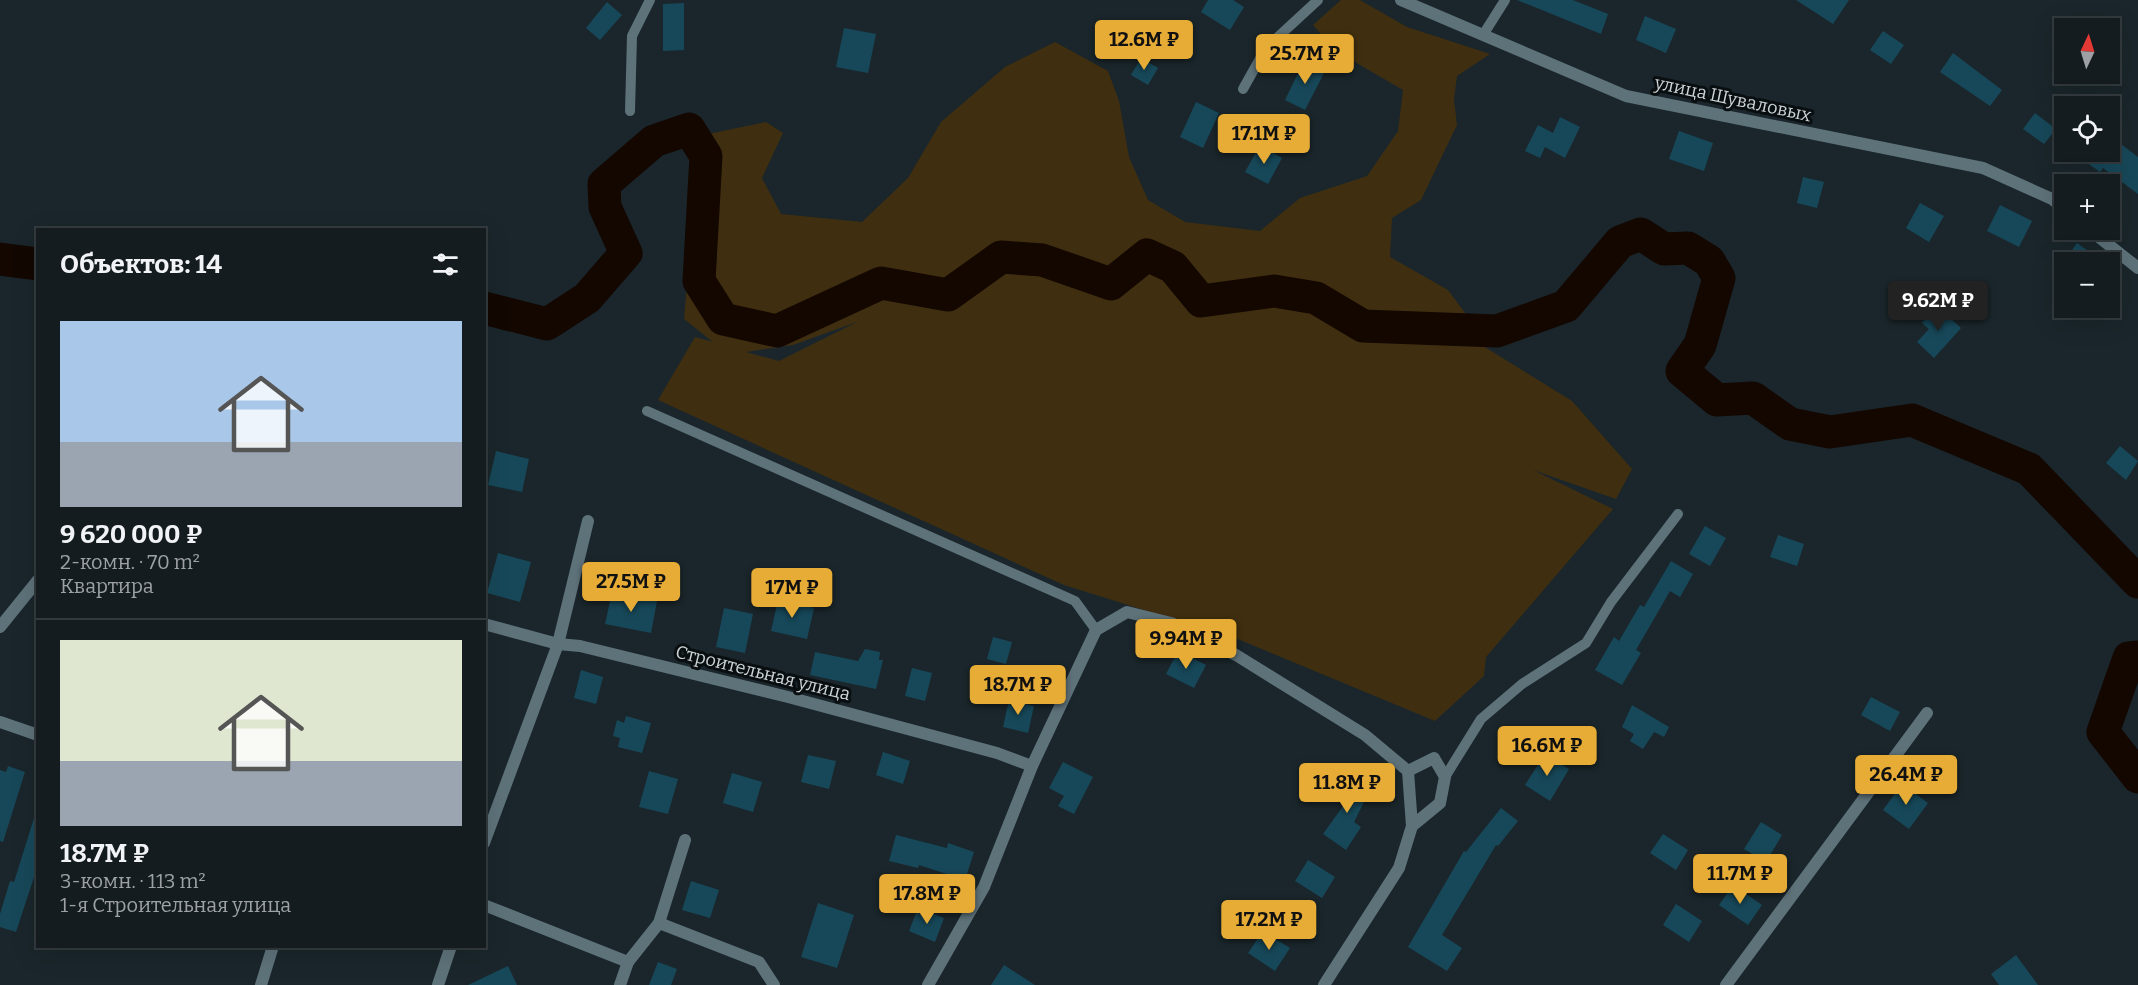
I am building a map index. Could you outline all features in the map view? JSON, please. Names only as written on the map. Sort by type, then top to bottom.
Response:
[{"type":"street","name":"улица Шуваловых","points":[[1401,0],[1626,96],[1983,168],[2054,201]]},
{"type":"street","points":[[2103,240],[2138,268]]},
{"type":"street","points":[[486,838],[558,644],[588,521]]},
{"type":"street","points":[[0,627],[36,582]]},
{"type":"street","points":[[928,985],[984,888],[1032,766],[1096,630],[1127,612],[1171,623],[1236,655],[1365,735],[1408,771],[1412,826],[1399,868],[1324,985]]},
{"type":"street","name":"Строительная улица","points":[[486,625],[558,644],[580,645],[788,697],[997,753],[1032,766]]},
{"type":"street","points":[[1726,985],[1927,713]]},
{"type":"street","points":[[0,722],[36,734]]},
{"type":"street","points":[[1408,771],[1434,758],[1445,777],[1440,803],[1412,826]]},
{"type":"street","points":[[620,985],[628,962],[659,923],[685,840]]},
{"type":"street","points":[[486,906],[628,962]]},
{"type":"street","points":[[659,923],[759,962],[774,985]]},
{"type":"street","points":[[261,985],[272,948]]},
{"type":"street","points":[[438,985],[450,948]]},
{"type":"lane","points":[[630,111],[632,36],[650,0]]},
{"type":"lane","points":[[1243,89],[1266,48],[1318,0]]},
{"type":"lane","points":[[1484,35],[1505,0]]},
{"type":"lane","points":[[647,411],[1075,601],[1096,630]]},
{"type":"lane","points":[[1445,777],[1481,719],[1522,684],[1586,643],[1611,602],[1678,514]]},
{"type":"shaded area","points":[[1341,0],[1360,0],[1407,27],[1490,54],[1457,76],[1454,99],[1457,125],[1421,200],[1392,218],[1390,257],[1448,290],[1468,317],[1467,336],[1572,401],[1632,469],[1616,499],[1533,470],[1613,509],[1486,657],[1484,676],[1435,721],[1240,640],[1064,585],[658,400],[695,337],[713,342],[684,319],[689,261],[688,195],[708,134],[766,122],[783,133],[762,178],[781,214],[862,222],[908,178],[941,122],[1005,67],[1055,42],[1108,71],[1119,101],[1129,157],[1148,200],[1185,222],[1260,231],[1300,198],[1367,176],[1398,131],[1403,90],[1336,51],[1313,25]],"holes":[[[857,322],[779,361],[746,352],[793,345]]]},
{"type":"building","points":[[1208,0],[1233,0],[1244,7],[1230,30],[1201,12]]},
{"type":"building","points":[[1517,0],[1573,0],[1608,14],[1601,34]]},
{"type":"building","points":[[1796,0],[1849,0],[1833,24]]},
{"type":"building","points":[[607,2],[622,15],[600,40],[586,28]]},
{"type":"building","points":[[684,3],[684,50],[663,51],[663,4]]},
{"type":"building","points":[[1645,16],[1676,29],[1666,53],[1636,40]]},
{"type":"building","points":[[844,28],[876,34],[868,73],[836,67]]},
{"type":"building","points":[[1883,31],[1904,45],[1891,64],[1870,50]]},
{"type":"building","points":[[1953,53],[2002,90],[1990,106],[1940,72]]},
{"type":"building","points":[[1141,58],[1158,68],[1148,85],[1131,75]]},
{"type":"building","points":[[1304,61],[1325,71],[1305,110],[1285,100]]},
{"type":"building","points":[[1196,102],[1219,113],[1203,148],[1180,137]]},
{"type":"building","points":[[2035,113],[2054,127],[2054,132],[2044,144],[2023,129]]},
{"type":"building","points":[[1560,117],[1580,127],[1565,158],[1545,147],[1540,158],[1525,151],[1538,125],[1553,133]]},
{"type":"building","points":[[1679,131],[1713,143],[1704,171],[1669,159]]},
{"type":"building","points":[[2120,143],[2138,157],[2138,194],[2120,181],[2120,174],[2111,174],[2103,168],[2100,172],[2086,162],[2120,162]]},
{"type":"building","points":[[1260,145],[1282,158],[1268,184],[1245,172]]},
{"type":"building","points":[[1803,177],[1824,182],[1817,208],[1797,203]]},
{"type":"building","points":[[1920,203],[1944,216],[1929,242],[1906,228]]},
{"type":"building","points":[[2000,205],[2032,221],[2019,247],[1987,231]]},
{"type":"building","points":[[2077,243],[2089,252],[2071,252]]},
{"type":"building","points":[[1937,306],[1961,328],[1934,358],[1917,342],[1929,329],[1922,323]]},
{"type":"building","points":[[2120,446],[2138,461],[2126,480],[2106,463]]},
{"type":"building","points":[[496,451],[529,459],[522,492],[488,485]]},
{"type":"building","points":[[1705,526],[1726,538],[1710,566],[1689,554]]},
{"type":"building","points":[[1778,535],[1804,544],[1797,566],[1770,557]]},
{"type":"building","points":[[498,553],[531,562],[520,602],[487,593]]},
{"type":"building","points":[[1671,561],[1693,574],[1680,597],[1670,591],[1636,650],[1641,653],[1622,685],[1595,670],[1614,637],[1619,641],[1640,605],[1644,607]]},
{"type":"building","points":[[612,592],[657,601],[651,633],[605,624]]},
{"type":"building","points":[[778,600],[814,608],[807,639],[771,631]]},
{"type":"building","points":[[724,608],[753,614],[745,653],[716,647]]},
{"type":"building","points":[[993,637],[1012,642],[1006,664],[987,659]]},
{"type":"building","points":[[865,649],[880,652],[879,660],[883,660],[876,689],[810,675],[815,652],[858,661]]},
{"type":"building","points":[[1178,651],[1206,665],[1194,688],[1166,674]]},
{"type":"building","points":[[912,668],[932,673],[925,701],[905,696]]},
{"type":"building","points":[[581,670],[603,677],[596,704],[574,698]]},
{"type":"building","points":[[1871,697],[1900,712],[1890,731],[1861,715]]},
{"type":"building","points":[[1009,700],[1034,706],[1028,733],[1003,727]]},
{"type":"building","points":[[1632,705],[1669,727],[1664,737],[1654,732],[1643,749],[1630,741],[1634,734],[1622,727]]},
{"type":"building","points":[[626,716],[651,723],[642,753],[618,747],[620,738],[613,736],[617,720],[624,723]]},
{"type":"building","points":[[883,752],[910,761],[903,784],[876,775]]},
{"type":"building","points":[[1545,754],[1569,769],[1550,801],[1525,785]]},
{"type":"building","points":[[808,755],[836,761],[829,789],[801,782]]},
{"type":"building","points":[[1063,762],[1093,777],[1074,814],[1058,806],[1064,796],[1049,788]]},
{"type":"building","points":[[8,766],[25,772],[3,842],[0,841],[0,770],[6,772]]},
{"type":"building","points":[[649,771],[678,779],[668,814],[639,807]]},
{"type":"building","points":[[732,773],[762,782],[753,812],[723,803]]},
{"type":"building","points":[[1346,777],[1370,790],[1354,822],[1361,827],[1346,850],[1323,834],[1346,802],[1336,796]]},
{"type":"building","points":[[1902,784],[1928,803],[1909,829],[1883,810]]},
{"type":"building","points":[[1501,808],[1518,821],[1498,846],[1496,845],[1442,935],[1462,948],[1447,971],[1408,947],[1464,851],[1466,852]]},
{"type":"building","points":[[34,818],[36,818],[36,871],[16,932],[0,927],[0,914],[10,881],[14,882]]},
{"type":"building","points":[[1761,822],[1782,835],[1766,862],[1744,849]]},
{"type":"building","points":[[1663,834],[1688,850],[1676,870],[1650,853]]},
{"type":"building","points":[[896,835],[947,848],[948,843],[974,852],[965,880],[919,865],[918,868],[889,861]]},
{"type":"building","points":[[1308,860],[1335,877],[1322,898],[1295,881]]},
{"type":"building","points":[[691,881],[719,890],[710,918],[682,910]]},
{"type":"building","points":[[1733,885],[1762,905],[1748,925],[1719,905]]},
{"type":"building","points":[[818,903],[854,915],[837,968],[801,957]]},
{"type":"building","points":[[1676,904],[1702,921],[1689,942],[1663,925]]},
{"type":"building","points":[[918,908],[944,918],[935,942],[909,931]]},
{"type":"building","points":[[1263,931],[1290,948],[1275,971],[1248,953]]},
{"type":"building","points":[[2016,955],[2038,985],[1999,985],[1991,974]]},
{"type":"building","points":[[658,962],[677,969],[671,985],[649,985]]},
{"type":"building","points":[[1004,965],[1035,985],[991,985]]},
{"type":"building","points":[[508,966],[517,985],[468,985]]},
{"type":"waterway","points":[[486,309],[547,324],[587,298],[626,253],[605,207],[604,184],[654,141],[689,129],[706,156],[699,281],[723,319],[777,331],[881,283],[948,295],[1001,257],[1042,260],[1111,284],[1147,255],[1173,267],[1201,301],[1274,291],[1316,298],[1363,326],[1497,331],[1566,306],[1620,242],[1641,234],[1664,249],[1688,248],[1709,261],[1719,278],[1700,345],[1682,371],[1717,400],[1753,398],[1790,424],[1830,432],[1912,420],[2029,469],[2138,582]]},
{"type":"waterway","points":[[0,259],[36,264]]},
{"type":"waterway","points":[[2138,657],[2129,658],[2103,732],[2138,777]]}]
